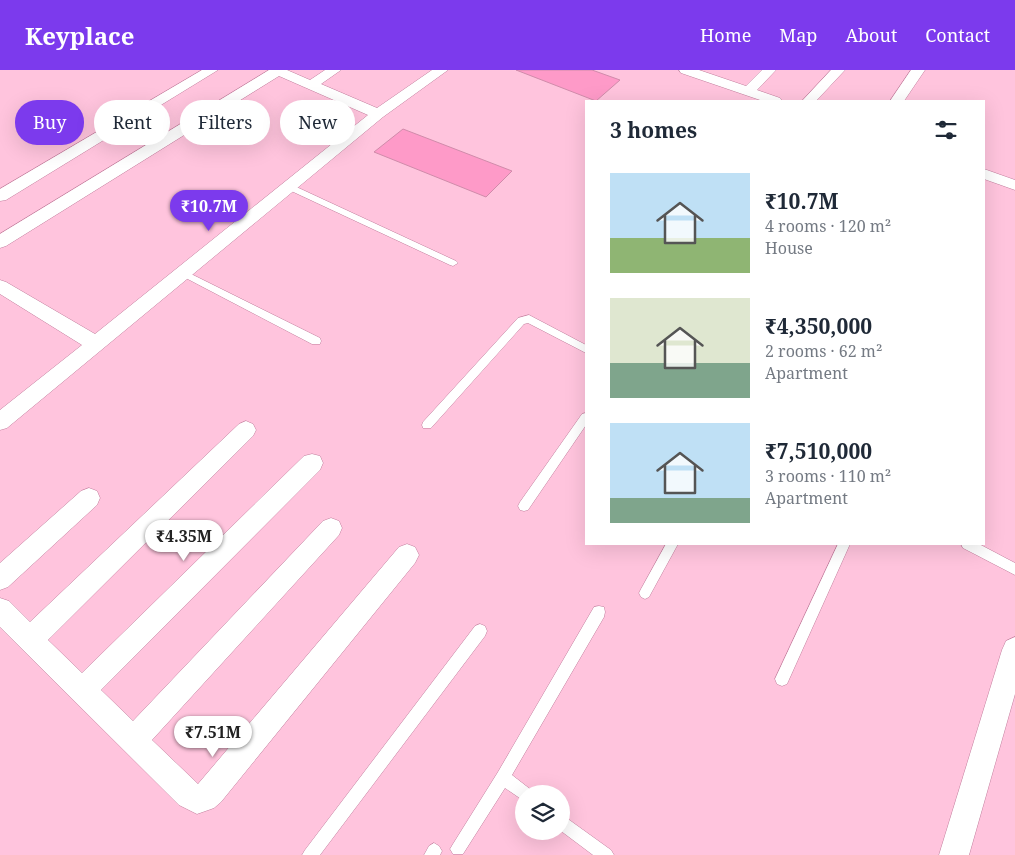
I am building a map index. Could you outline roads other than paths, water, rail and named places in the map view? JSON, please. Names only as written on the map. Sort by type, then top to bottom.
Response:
[{"type":"street","points":[[0,196],[211,70]]},
{"type":"street","points":[[0,242],[277,70],[378,114]]},
{"type":"street","points":[[312,85],[334,70]]},
{"type":"street","points":[[0,422],[378,114],[441,70]]},
{"type":"street","points":[[686,70],[772,100]]},
{"type":"street","points":[[748,92],[769,70]]},
{"type":"street","points":[[810,100],[838,70]]},
{"type":"street","points":[[898,100],[918,70]]},
{"type":"street","points":[[985,174],[1015,185]]},
{"type":"street","points":[[0,286],[96,344]]},
{"type":"street","points":[[31,639],[246,430]]},
{"type":"street","points":[[83,690],[312,463]]},
{"type":"street","points":[[0,579],[89,498]]},
{"type":"street","points":[[134,740],[331,528]]},
{"type":"street","points":[[0,610],[189,795],[197,800],[204,798],[211,792],[408,555]]},
{"type":"street","points":[[954,855],[1015,650]]},
{"type":"lane","points":[[290,186],[452,263]]},
{"type":"lane","points":[[183,273],[316,341]]},
{"type":"lane","points":[[427,425],[521,321],[529,319],[585,348]]},
{"type":"lane","points":[[524,506],[585,418]]},
{"type":"lane","points":[[645,593],[671,545]]},
{"type":"lane","points":[[782,679],[844,545]]},
{"type":"lane","points":[[969,545],[1015,569]]},
{"type":"lane","points":[[458,849],[599,612]]},
{"type":"lane","points":[[310,855],[480,631]]},
{"type":"lane","points":[[502,777],[515,787]]},
{"type":"lane","points":[[570,828],[606,855]]}]
